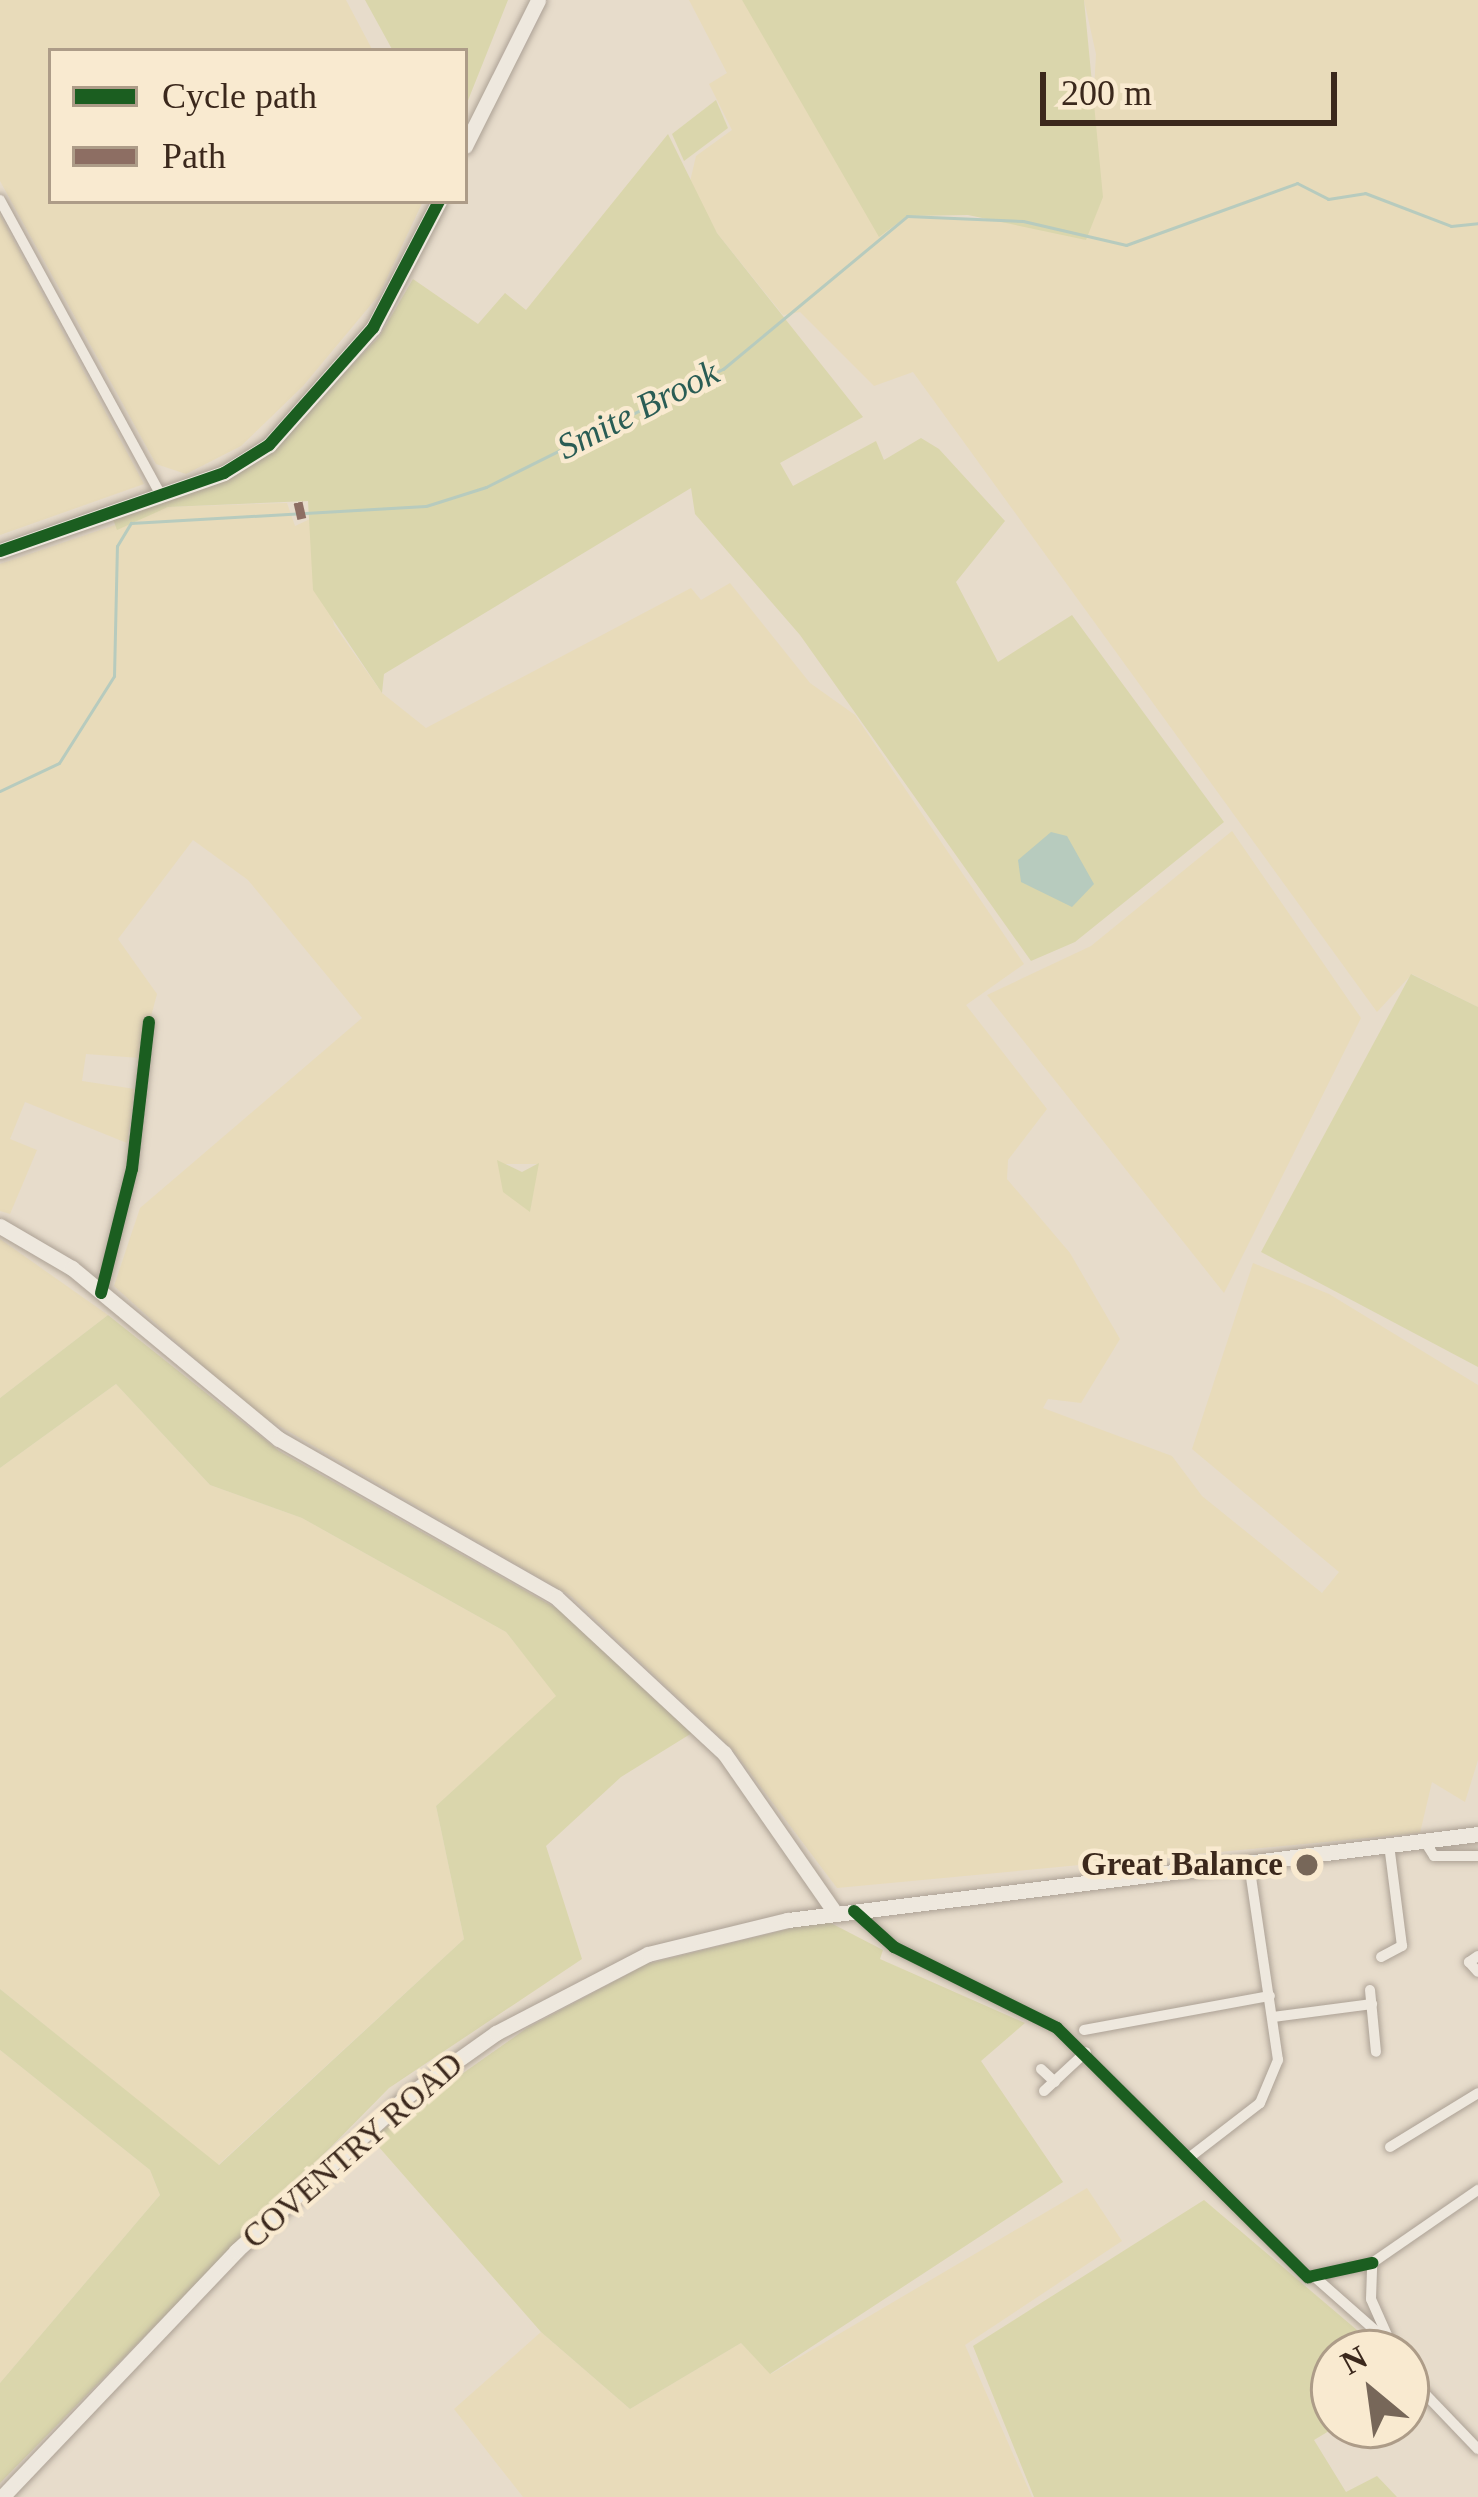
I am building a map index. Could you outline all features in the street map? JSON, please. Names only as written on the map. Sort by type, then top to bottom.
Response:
[{"type":"main road","points":[[468,140],[538,0]]},
{"type":"main road","points":[[0,550],[247,461],[321,390],[373,328],[437,204]]},
{"type":"main road","points":[[0,1226],[101,1293],[279,1439],[570,1609],[724,1753],[835,1913]]},
{"type":"main road","name":"COVENTRY ROAD","points":[[2,2497],[236,2251],[442,2068],[662,1948],[835,1913],[1478,1834]]},
{"type":"street","points":[[0,200],[161,495]]},
{"type":"street","points":[[101,1293],[132,1169],[149,1022]]},
{"type":"street","name":"COVENTRY ROAD","points":[[1424,1840],[1434,1856],[1478,1856]]},
{"type":"street","points":[[1381,1957],[1402,1946],[1389,1845]]},
{"type":"street","points":[[1190,2157],[1269,2091],[1273,2017],[1249,1864]]},
{"type":"street","points":[[854,1911],[877,1937],[1030,2008],[1086,2052],[1190,2157],[1247,2227],[1317,2278],[1374,2329]]},
{"type":"street","points":[[1478,1956],[1469,1965],[1478,1972]]},
{"type":"street","points":[[1084,2030],[1270,1996]]},
{"type":"street","points":[[1273,2017],[1371,1997],[1376,2052]]},
{"type":"street","points":[[1044,2091],[1086,2052]]},
{"type":"street","points":[[1040,2069],[1054,2082]]},
{"type":"street","points":[[1390,2146],[1478,2093]]},
{"type":"street","points":[[1317,2278],[1372,2263],[1478,2190]]},
{"type":"street","points":[[1372,2263],[1371,2299],[1383,2329]]},
{"type":"street","points":[[1430,2399],[1478,2449]]},
{"type":"shaded area","points":[[0,0],[346,0],[371,48],[48,48],[48,204],[422,204],[379,295],[303,386],[241,446],[186,474],[156,464],[0,181]]},
{"type":"shaded area","points":[[365,0],[508,0],[468,100],[468,48],[391,48]]},
{"type":"shaded area","points":[[689,0],[742,0],[907,216],[1023,221],[1086,240],[1096,54],[1084,0],[1478,0],[1478,1007],[1412,974],[1377,1012],[913,372],[874,386],[800,312],[783,315],[717,233],[689,186],[696,156],[732,130],[709,84],[727,73]]},
{"type":"shaded area","points":[[742,0],[1084,0],[1103,197],[1086,240],[968,215],[907,216],[879,237]]},
{"type":"shaded area","points":[[716,100],[728,128],[684,161],[672,134]]},
{"type":"shaded area","points":[[668,134],[717,233],[863,417],[780,463],[793,486],[876,441],[884,460],[921,438],[939,449],[1005,521],[956,582],[998,662],[1072,615],[1224,822],[1075,942],[1031,961],[800,635],[695,514],[691,488],[384,674],[382,693],[313,590],[308,501],[168,507],[117,530],[113,519],[266,454],[379,337],[413,279],[478,324],[505,293],[526,310]]},
{"type":"shaded area","points":[[0,215],[144,484],[0,535]]},
{"type":"shaded area","points":[[287,503],[295,526],[310,519],[334,625],[382,693],[426,728],[691,588],[701,600],[730,583],[810,683],[855,715],[1024,964],[966,1005],[1047,1109],[1008,1160],[1007,1179],[1070,1253],[1120,1339],[1081,1403],[1048,1399],[1043,1408],[1172,1456],[1202,1496],[1322,1593],[1339,1572],[1192,1449],[1253,1263],[1329,1294],[1478,1385],[1478,1760],[1465,1802],[1432,1782],[1420,1833],[837,1888],[733,1750],[571,1596],[252,1410],[114,1286],[140,1208],[362,1018],[248,880],[193,840],[118,939],[157,994],[140,1058],[86,1054],[82,1081],[135,1089],[127,1143],[25,1102],[10,1139],[37,1150],[10,1214],[0,1211],[0,564],[168,507]],"holes":[[[506,1164],[538,1164],[530,1211],[504,1192]]]},
{"type":"shaded area","points":[[1232,831],[1361,1018],[1224,1293],[987,995],[1091,946]]},
{"type":"shaded area","points":[[1051,832],[1067,836],[1094,884],[1072,907],[1021,882],[1018,860]]},
{"type":"shaded area","points":[[1411,974],[1478,1007],[1478,1367],[1261,1252]]},
{"type":"shaded area","points":[[497,1160],[522,1172],[539,1163],[530,1212],[503,1192]]},
{"type":"shaded area","points":[[0,1239],[108,1315],[0,1398]]},
{"type":"shaded area","points":[[108,1315],[279,1451],[561,1611],[692,1733],[621,1777],[546,1846],[582,1959],[389,2088],[0,2483],[0,2383],[160,2195],[150,2170],[0,2050],[0,1989],[219,2165],[464,1939],[436,1806],[556,1696],[506,1632],[302,1518],[210,1485],[116,1384],[0,1468],[0,1398]]},
{"type":"shaded area","points":[[116,1384],[210,1485],[302,1518],[506,1632],[557,1696],[436,1806],[464,1939],[218,2165],[0,1989],[0,1468]]},
{"type":"shaded area","points":[[825,1920],[883,1950],[880,1959],[1025,2023],[981,2061],[1063,2182],[770,2374],[741,2343],[630,2409],[541,2332],[371,2138],[527,2028],[647,1964]]},
{"type":"shaded area","points":[[0,2050],[150,2170],[160,2195],[0,2383]]},
{"type":"shaded area","points":[[1087,2188],[1122,2241],[965,2345],[1032,2497],[523,2497],[454,2409],[541,2332],[630,2409],[741,2343],[771,2374]]},
{"type":"shaded area","points":[[1204,2200],[1356,2329],[1310,2329],[1310,2449],[1320,2449],[1346,2492],[1377,2476],[1397,2497],[1034,2497],[973,2346]]},
{"type":"waterway","name":"Smite Brook","points":[[0,791],[59,763],[114,676],[117,546],[131,523],[426,506],[486,487],[723,369],[907,216],[1023,221],[1126,245],[1297,183],[1328,199],[1365,193],[1451,226],[1478,223]]},
{"type":"marked path","points":[[298,502],[302,519]]},
{"type":"cycle path","points":[[0,551],[224,473],[269,445],[373,328],[437,204]]},
{"type":"cycle path","points":[[101,1293],[132,1169],[149,1022]]},
{"type":"cycle path","points":[[854,1911],[894,1947],[1057,2028],[1308,2277],[1372,2263]]},
{"type":"place","name":"Great Balance","points":[[1307,1865]]}]
